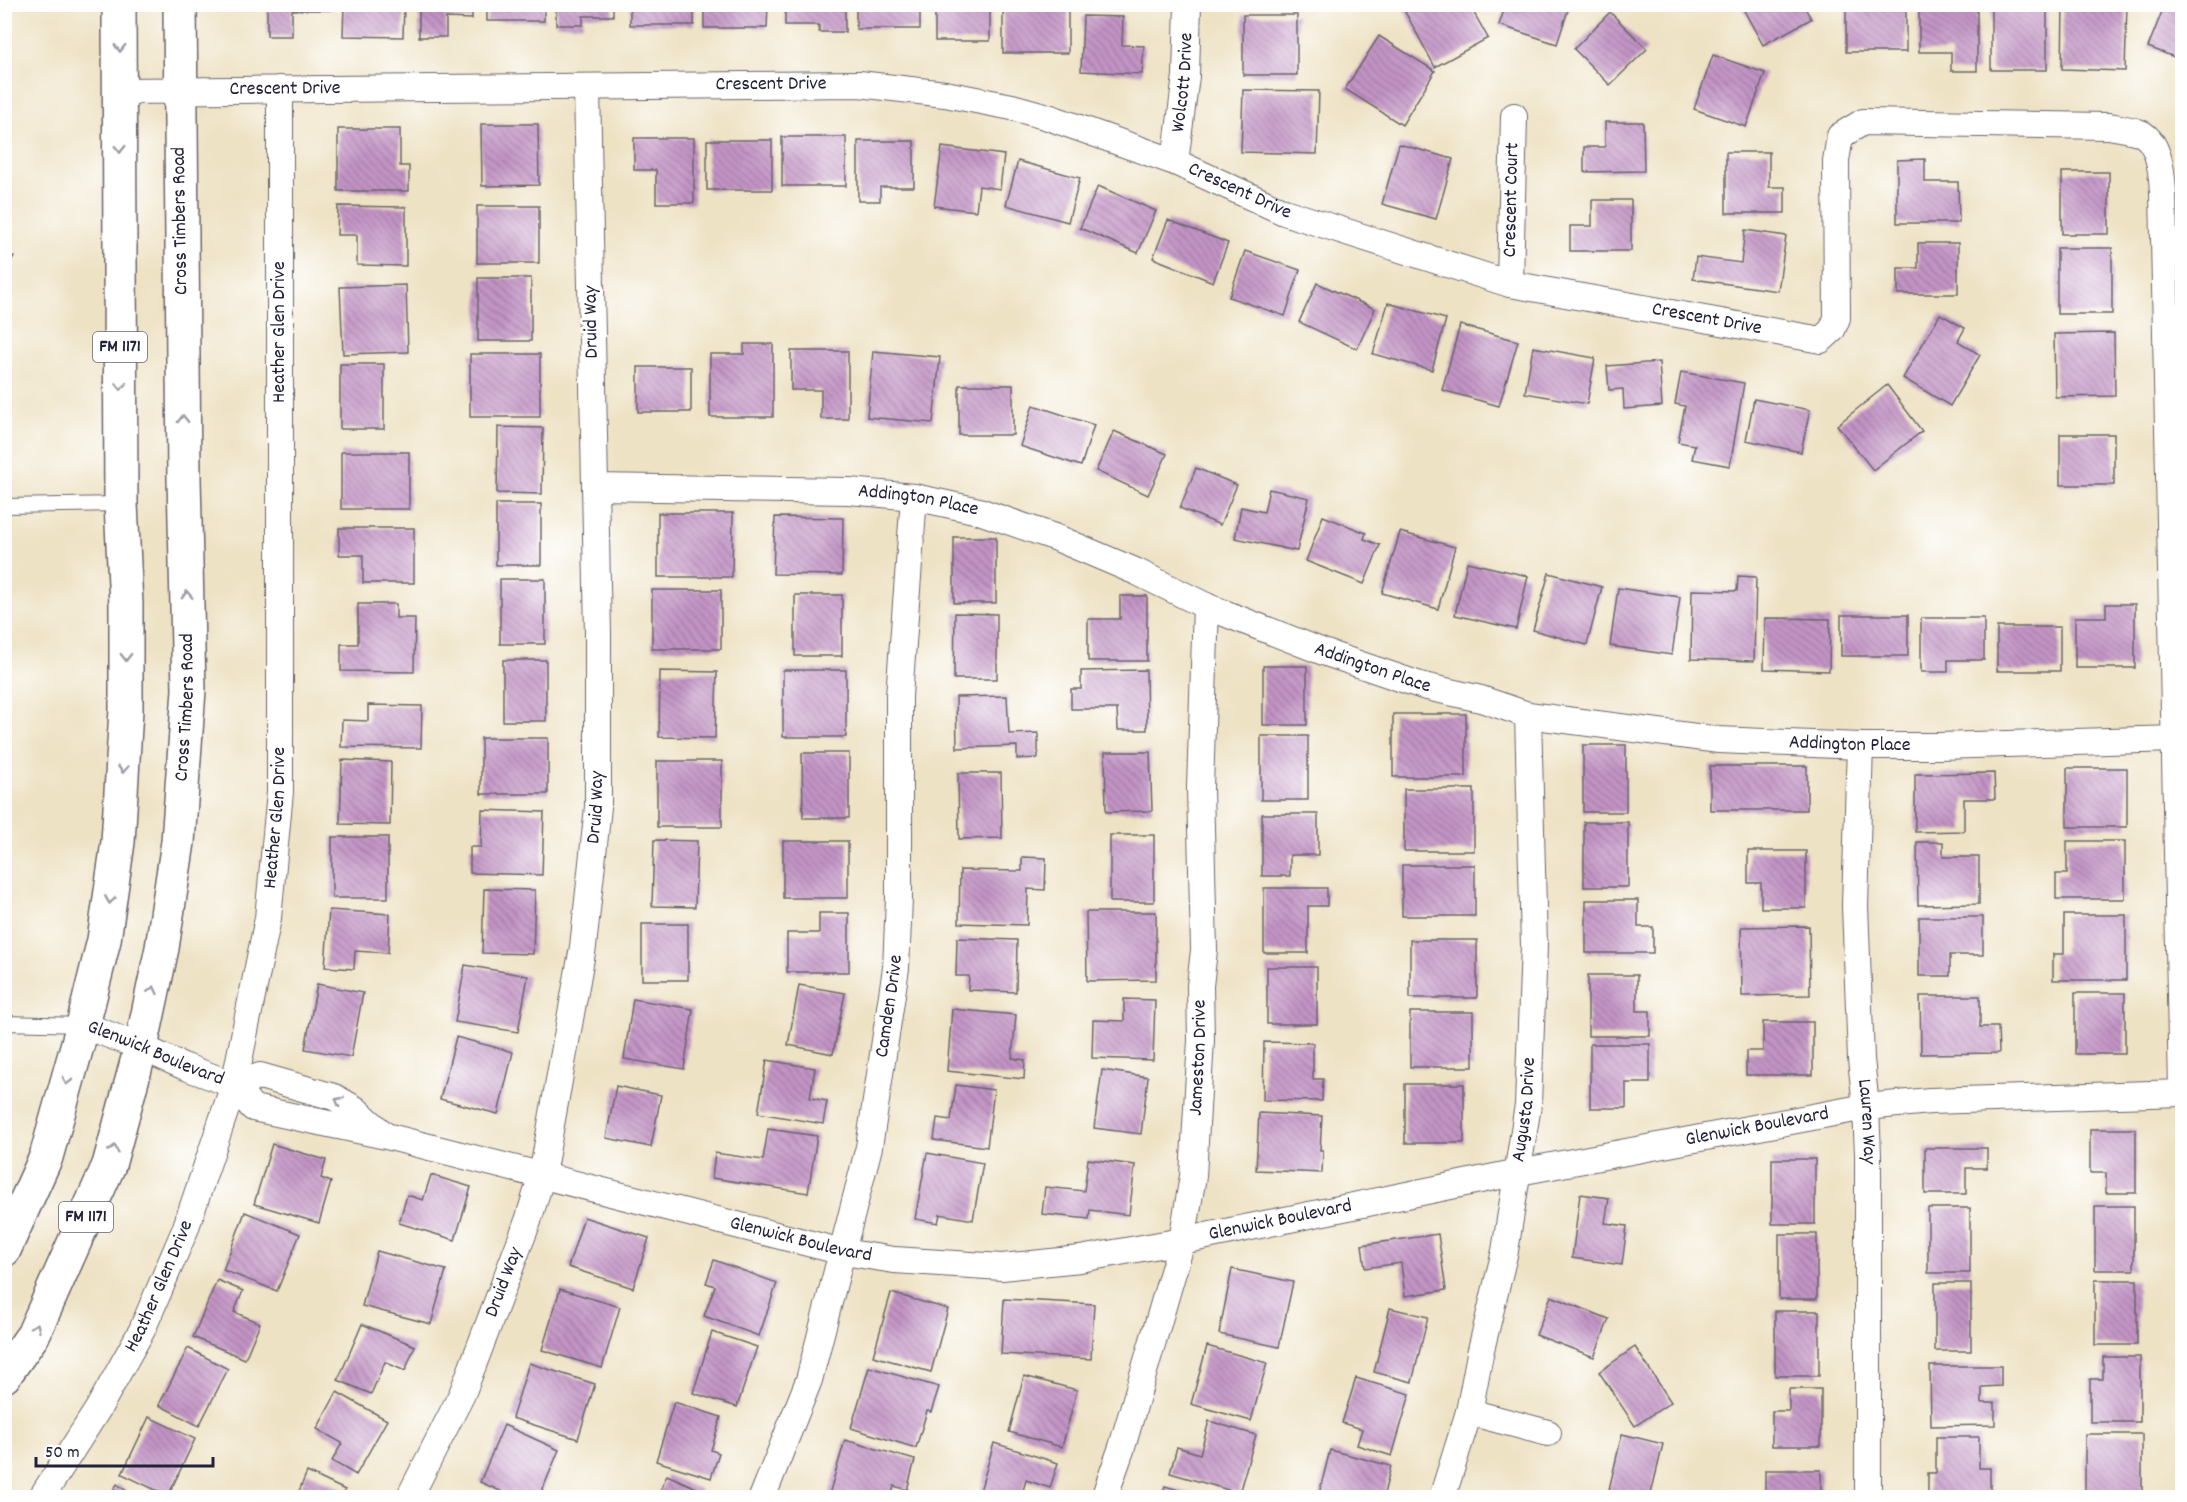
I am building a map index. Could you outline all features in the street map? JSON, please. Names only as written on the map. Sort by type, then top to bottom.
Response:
[{"type":"main road","name":"FM 1171","points":[[4,1250],[46,1157],[83,1025],[104,940],[118,842],[126,698],[126,604],[121,504],[119,4]]},
{"type":"main road","name":"Cross Timbers Road","points":[[4,1376],[33,1335],[110,1165],[141,1047],[162,948],[178,842],[189,690],[184,478],[180,4]]},
{"type":"street","name":"Wolcott Drive","points":[[1175,162],[1186,76],[1188,4]]},
{"type":"street","name":"Crescent Drive","points":[[120,91],[859,84],[945,94],[1012,107],[1048,117],[1175,162],[1284,212],[1510,284],[1821,340],[1832,330],[1837,318],[1836,161],[1840,136],[1863,122],[2109,126],[2141,133],[2153,146],[2161,168],[2163,192],[2175,739]]},
{"type":"street","name":"Druid Way","points":[[409,1497],[462,1394],[528,1221],[542,1175],[584,947],[596,836],[598,634],[587,87]]},
{"type":"street","name":"Heather Glen Drive","points":[[41,1497],[98,1409],[142,1330],[185,1230],[234,1084],[268,918],[280,792],[280,89]]},
{"type":"street","name":"Crescent Court","points":[[1510,284],[1514,116]]},
{"type":"street","name":"Addington Place","points":[[595,487],[849,491],[914,497],[979,511],[1057,538],[1137,572],[1206,606],[1326,653],[1423,686],[1480,699],[1528,715],[1719,740],[1860,746],[2175,739]]},
{"type":"street","name":"Camden Drive","points":[[762,1497],[809,1380],[869,1147],[896,968],[899,899],[899,696],[914,497]]},
{"type":"street","name":"Jameston Drive","points":[[1104,1497],[1122,1447],[1182,1241],[1193,1176],[1201,1040],[1200,986],[1204,950],[1200,788],[1206,606]]},
{"type":"street","name":"Augusta Drive","points":[[1442,1497],[1469,1412],[1505,1251],[1528,1105],[1534,946],[1528,715]]},
{"type":"street","points":[[2175,739],[2182,1091]]},
{"type":"street","name":"Lauren Way","points":[[1860,746],[1855,906],[1861,1059],[1868,1155],[1868,1497]]},
{"type":"street","name":"Glenwick Boulevard","points":[[83,1025],[234,1084],[253,1108],[386,1136],[843,1252],[894,1260],[1002,1267],[1080,1259],[1182,1241],[1519,1172],[1866,1107],[1930,1101],[2182,1091]]},
{"type":"street","points":[[1469,1412],[1548,1433]]},
{"type":"lane","points":[[4,506],[121,504]]},
{"type":"lane","name":"Glenwick Boulevard","points":[[4,1023],[83,1025]]},
{"type":"building","points":[[267,4],[330,4],[330,10],[292,10],[292,36],[267,36]]},
{"type":"building","points":[[344,4],[404,4],[403,37],[343,36]]},
{"type":"building","points":[[419,4],[472,4],[472,19],[446,18],[446,37],[419,37]]},
{"type":"building","points":[[487,4],[544,4],[544,21],[487,21]]},
{"type":"building","points":[[556,4],[613,4],[613,16],[583,16],[583,25],[556,25]]},
{"type":"building","points":[[630,4],[694,4],[694,25],[630,25]]},
{"type":"building","points":[[704,4],[768,4],[767,28],[704,28]]},
{"type":"building","points":[[785,4],[845,4],[845,32],[819,32],[819,25],[785,25]]},
{"type":"building","points":[[856,4],[920,4],[920,29],[856,29]]},
{"type":"building","points":[[935,4],[990,4],[990,41],[935,41]]},
{"type":"building","points":[[1414,4],[1469,4],[1488,38],[1435,67],[1404,10]]},
{"type":"building","points":[[1506,4],[1570,4],[1557,44],[1499,25]]},
{"type":"building","points":[[1747,4],[1803,4],[1811,19],[1763,45],[1742,7]]},
{"type":"building","points":[[1846,4],[1906,4],[1906,52],[1846,52]]},
{"type":"building","points":[[1919,4],[1977,4],[1977,71],[1951,71],[1951,52],[1919,52]]},
{"type":"building","points":[[1991,4],[2047,4],[2047,70],[1991,70]]},
{"type":"building","points":[[2063,4],[2127,4],[2125,71],[2062,69]]},
{"type":"building","points":[[2165,4],[2182,4],[2182,60],[2148,47]]},
{"type":"building","points":[[1003,8],[1068,8],[1068,53],[1003,53]]},
{"type":"building","points":[[1610,12],[1647,49],[1610,85],[1574,49]]},
{"type":"building","points":[[1243,15],[1297,15],[1297,75],[1243,75]]},
{"type":"building","points":[[1083,16],[1123,17],[1122,45],[1144,46],[1142,74],[1081,71]]},
{"type":"building","points":[[1379,36],[1435,71],[1402,125],[1345,89]]},
{"type":"building","points":[[1713,55],[1765,73],[1746,127],[1694,109]]},
{"type":"building","points":[[1243,90],[1319,91],[1317,154],[1241,152]]},
{"type":"building","points":[[1605,122],[1643,122],[1644,171],[1584,172],[1584,147],[1605,147]]},
{"type":"building","points":[[481,124],[538,124],[539,185],[482,186]]},
{"type":"building","points":[[338,129],[400,129],[400,166],[409,166],[409,191],[338,191]]},
{"type":"building","points":[[782,137],[846,137],[846,186],[782,186]]},
{"type":"building","points":[[634,138],[694,138],[694,203],[656,203],[656,170],[634,170]]},
{"type":"building","points":[[707,140],[772,140],[772,190],[707,190]]},
{"type":"building","points":[[858,141],[914,141],[914,187],[880,187],[880,201],[858,201]]},
{"type":"building","points":[[1399,144],[1453,159],[1436,219],[1382,204]]},
{"type":"building","points":[[942,147],[1004,155],[1000,189],[979,186],[976,211],[934,206]]},
{"type":"building","points":[[1726,152],[1769,152],[1769,187],[1785,187],[1785,213],[1726,213]]},
{"type":"building","points":[[1925,159],[1925,182],[1958,182],[1959,223],[1897,223],[1897,160]]},
{"type":"building","points":[[1018,161],[1080,178],[1068,222],[1006,205]]},
{"type":"building","points":[[2062,172],[2109,172],[2109,234],[2062,234]]},
{"type":"building","points":[[1098,186],[1156,211],[1138,253],[1080,228]]},
{"type":"building","points":[[1592,200],[1631,200],[1631,251],[1570,251],[1570,226],[1592,226]]},
{"type":"building","points":[[338,206],[406,207],[406,266],[357,265],[357,235],[337,235]]},
{"type":"building","points":[[477,206],[539,206],[539,263],[477,263]]},
{"type":"building","points":[[1168,220],[1228,243],[1213,282],[1153,258]]},
{"type":"building","points":[[1745,230],[1786,236],[1778,291],[1693,279],[1696,257],[1741,263]]},
{"type":"building","points":[[1918,243],[1958,243],[1958,294],[1898,294],[1898,268],[1918,268]]},
{"type":"building","points":[[4,248],[14,257],[4,266]]},
{"type":"building","points":[[2057,248],[2112,248],[2112,314],[2057,314]]},
{"type":"building","points":[[1245,251],[1300,270],[1285,316],[1229,297]]},
{"type":"building","points":[[478,278],[531,278],[531,341],[478,341]]},
{"type":"building","points":[[1317,283],[1375,309],[1357,349],[1299,322]]},
{"type":"building","points":[[406,285],[408,352],[343,354],[340,287]]},
{"type":"building","points":[[1388,303],[1446,319],[1432,370],[1373,354]]},
{"type":"building","points":[[1940,314],[1965,328],[1958,341],[1980,355],[1950,406],[1903,378]]},
{"type":"building","points":[[1460,325],[1518,341],[1499,406],[1442,390]]},
{"type":"building","points":[[2114,333],[2115,396],[2055,397],[2054,334]]},
{"type":"building","points":[[744,344],[773,344],[773,417],[710,417],[710,354],[744,354]]},
{"type":"building","points":[[1533,347],[1595,358],[1587,404],[1525,393]]},
{"type":"building","points":[[791,351],[848,351],[848,419],[821,419],[821,390],[791,390]]},
{"type":"building","points":[[873,351],[940,357],[933,423],[867,417]]},
{"type":"building","points":[[470,354],[540,354],[540,417],[470,417]]},
{"type":"building","points":[[1659,362],[1662,406],[1624,409],[1623,389],[1609,390],[1607,366]]},
{"type":"building","points":[[340,364],[384,364],[384,429],[340,429]]},
{"type":"building","points":[[638,367],[691,367],[691,412],[638,412]]},
{"type":"building","points":[[1681,372],[1744,383],[1730,466],[1692,459],[1695,445],[1678,442],[1685,406],[1675,404]]},
{"type":"building","points":[[959,385],[1013,385],[1013,435],[959,435]]},
{"type":"building","points":[[1887,385],[1922,431],[1873,470],[1837,425]]},
{"type":"building","points":[[1754,399],[1810,410],[1801,452],[1746,440]]},
{"type":"building","points":[[1033,405],[1094,425],[1081,466],[1020,446]]},
{"type":"building","points":[[498,427],[543,428],[542,494],[497,493]]},
{"type":"building","points":[[1114,431],[1167,454],[1148,495],[1096,471]]},
{"type":"building","points":[[2060,434],[2114,434],[2114,485],[2060,485]]},
{"type":"building","points":[[341,452],[409,452],[409,509],[341,509]]},
{"type":"building","points":[[1196,468],[1237,485],[1220,525],[1180,508]]},
{"type":"building","points":[[1269,489],[1309,498],[1297,551],[1235,538],[1241,507],[1264,512]]},
{"type":"building","points":[[496,504],[541,504],[541,565],[496,565]]},
{"type":"building","points":[[658,513],[733,513],[732,577],[658,577]]},
{"type":"building","points":[[1323,516],[1366,533],[1364,539],[1380,545],[1364,584],[1306,561]]},
{"type":"building","points":[[775,517],[843,518],[842,575],[773,574]]},
{"type":"building","points":[[339,528],[414,528],[414,583],[363,583],[363,555],[339,555]]},
{"type":"building","points":[[1400,532],[1455,547],[1438,609],[1382,593]]},
{"type":"building","points":[[954,537],[996,537],[996,603],[954,603]]},
{"type":"building","points":[[1467,562],[1528,576],[1516,629],[1455,615]]},
{"type":"building","points":[[1549,573],[1602,587],[1587,645],[1533,630]]},
{"type":"building","points":[[1738,576],[1756,577],[1754,661],[1691,659],[1692,590],[1737,591]]},
{"type":"building","points":[[500,579],[545,579],[545,644],[500,644]]},
{"type":"building","points":[[1618,588],[1680,597],[1672,655],[1610,646]]},
{"type":"building","points":[[652,590],[721,590],[721,649],[652,649]]},
{"type":"building","points":[[795,595],[842,595],[842,656],[795,656]]},
{"type":"building","points":[[1120,596],[1147,596],[1147,661],[1088,661],[1088,619],[1120,619]]},
{"type":"building","points":[[358,604],[396,604],[396,618],[415,618],[414,672],[341,671],[341,644],[358,644]]},
{"type":"building","points":[[2106,604],[2135,604],[2135,668],[2075,668],[2075,617],[2106,617]]},
{"type":"building","points":[[955,613],[997,614],[997,679],[954,679]]},
{"type":"building","points":[[1841,615],[1908,615],[1908,656],[1841,656]]},
{"type":"building","points":[[1765,618],[1830,619],[1829,671],[1764,669]]},
{"type":"building","points":[[1921,618],[1984,618],[1984,660],[1948,660],[1948,672],[1921,672]]},
{"type":"building","points":[[1997,627],[2060,627],[2060,671],[1997,671]]},
{"type":"building","points":[[503,660],[546,660],[546,721],[503,721]]},
{"type":"building","points":[[1263,666],[1307,666],[1307,725],[1263,725]]},
{"type":"building","points":[[783,670],[846,670],[846,737],[783,737]]},
{"type":"building","points":[[1146,670],[1147,730],[1118,730],[1117,709],[1071,709],[1071,689],[1081,689],[1081,671]]},
{"type":"building","points":[[660,671],[717,672],[715,738],[659,737]]},
{"type":"building","points":[[1007,696],[1009,734],[1038,733],[1038,758],[1017,759],[1017,746],[957,748],[956,697]]},
{"type":"building","points":[[368,705],[422,706],[421,748],[341,747],[342,720],[368,721]]},
{"type":"building","points":[[1393,714],[1466,714],[1466,777],[1393,777]]},
{"type":"building","points":[[1261,736],[1308,736],[1308,800],[1261,800]]},
{"type":"building","points":[[481,738],[548,738],[548,794],[481,794]]},
{"type":"building","points":[[1583,745],[1626,745],[1626,812],[1583,812]]},
{"type":"building","points":[[1105,752],[1150,752],[1152,811],[1106,812]]},
{"type":"building","points":[[802,753],[849,753],[849,818],[803,818]]},
{"type":"building","points":[[342,760],[391,762],[390,825],[340,824]]},
{"type":"building","points":[[657,761],[722,761],[722,827],[657,827]]},
{"type":"building","points":[[1710,766],[1807,766],[1807,810],[1710,810]]},
{"type":"building","points":[[2067,768],[2127,768],[2127,827],[2067,827]]},
{"type":"building","points":[[958,773],[1001,773],[1002,838],[959,839]]},
{"type":"building","points":[[1994,773],[1995,799],[1964,799],[1964,831],[1915,832],[1915,774]]},
{"type":"building","points":[[1404,789],[1474,789],[1474,851],[1404,851]]},
{"type":"building","points":[[482,810],[544,812],[542,875],[470,873],[470,847],[481,847]]},
{"type":"building","points":[[1262,814],[1318,814],[1318,855],[1290,855],[1290,876],[1262,876]]},
{"type":"building","points":[[1584,822],[1628,822],[1628,887],[1584,887]]},
{"type":"building","points":[[1110,835],[1154,835],[1154,902],[1110,902]]},
{"type":"building","points":[[332,837],[388,837],[388,898],[332,898]]},
{"type":"building","points":[[654,840],[697,841],[695,907],[652,906]]},
{"type":"building","points":[[783,841],[848,841],[848,898],[783,898]]},
{"type":"building","points":[[2067,841],[2125,841],[2125,899],[2056,899],[2056,874],[2067,874]]},
{"type":"building","points":[[1917,842],[1943,842],[1943,857],[1979,857],[1979,904],[1918,905]]},
{"type":"building","points":[[1748,851],[1806,851],[1806,908],[1761,908],[1761,883],[1748,883]]},
{"type":"building","points":[[1022,857],[1046,858],[1045,890],[1028,889],[1027,925],[959,923],[960,870],[1022,871]]},
{"type":"building","points":[[1402,865],[1475,865],[1475,916],[1402,916]]},
{"type":"building","points":[[1264,888],[1327,888],[1327,906],[1308,906],[1308,953],[1264,953]]},
{"type":"building","points":[[484,889],[535,890],[533,954],[482,953]]},
{"type":"building","points":[[1586,900],[1638,900],[1638,927],[1653,927],[1653,953],[1586,953]]},
{"type":"building","points":[[329,910],[390,914],[388,953],[355,951],[354,969],[325,967]]},
{"type":"building","points":[[1086,912],[1156,912],[1156,980],[1087,981]]},
{"type":"building","points":[[819,913],[849,913],[849,972],[787,972],[787,933],[819,933]]},
{"type":"building","points":[[2064,915],[2126,915],[2126,980],[2053,980],[2053,954],[2064,954]]},
{"type":"building","points":[[1919,917],[1983,917],[1983,955],[1950,955],[1950,976],[1919,976]]},
{"type":"building","points":[[642,924],[688,924],[688,980],[642,980]]},
{"type":"building","points":[[1809,926],[1810,995],[1742,996],[1741,927]]},
{"type":"building","points":[[957,938],[1017,940],[1016,992],[968,990],[969,976],[956,976]]},
{"type":"building","points":[[1410,940],[1477,940],[1477,998],[1410,998]]},
{"type":"building","points":[[465,965],[528,976],[518,1032],[455,1022]]},
{"type":"building","points":[[1267,967],[1317,967],[1317,1024],[1267,1024]]},
{"type":"building","points":[[1588,975],[1637,975],[1637,1011],[1650,1011],[1650,1036],[1588,1036]]},
{"type":"building","points":[[317,984],[363,993],[351,1057],[305,1049]]},
{"type":"building","points":[[799,985],[845,993],[833,1054],[788,1045]]},
{"type":"building","points":[[2075,993],[2125,993],[2125,1054],[2075,1054]]},
{"type":"building","points":[[1920,996],[1980,996],[1980,1027],[1998,1027],[1999,1053],[1921,1054]]},
{"type":"building","points":[[633,999],[693,1009],[684,1069],[624,1059]]},
{"type":"building","points":[[1124,999],[1155,1000],[1153,1060],[1092,1058],[1093,1020],[1124,1021]]},
{"type":"building","points":[[952,1009],[1016,1015],[1012,1058],[1025,1060],[1024,1079],[947,1071]]},
{"type":"building","points":[[1410,1012],[1473,1012],[1473,1067],[1410,1067]]},
{"type":"building","points":[[1763,1022],[1813,1022],[1813,1075],[1746,1075],[1746,1051],[1763,1051]]},
{"type":"building","points":[[456,1037],[513,1052],[498,1114],[440,1099]]},
{"type":"building","points":[[1264,1042],[1313,1043],[1313,1079],[1323,1079],[1322,1101],[1263,1100]]},
{"type":"building","points":[[1590,1044],[1650,1044],[1650,1083],[1626,1083],[1626,1108],[1590,1108]]},
{"type":"building","points":[[767,1060],[815,1068],[810,1098],[827,1101],[823,1124],[758,1113]]},
{"type":"building","points":[[1102,1070],[1148,1077],[1141,1134],[1094,1128]]},
{"type":"building","points":[[1405,1084],[1464,1084],[1464,1143],[1405,1143]]},
{"type":"building","points":[[956,1085],[994,1090],[987,1147],[934,1140],[937,1118],[951,1120]]},
{"type":"building","points":[[616,1086],[661,1095],[651,1147],[606,1138]]},
{"type":"building","points":[[1259,1113],[1322,1116],[1320,1150],[1323,1150],[1322,1173],[1256,1170]]},
{"type":"building","points":[[768,1129],[817,1136],[808,1193],[712,1178],[715,1153],[763,1160]]},
{"type":"building","points":[[2090,1129],[2136,1129],[2136,1193],[2106,1193],[2106,1173],[2090,1173]]},
{"type":"building","points":[[272,1144],[326,1160],[321,1178],[331,1182],[319,1223],[254,1204]]},
{"type":"building","points":[[1925,1148],[1987,1148],[1987,1168],[1966,1168],[1966,1194],[1925,1194]]},
{"type":"building","points":[[927,1153],[983,1163],[973,1220],[940,1214],[938,1223],[915,1219]]},
{"type":"building","points":[[1088,1159],[1135,1165],[1129,1215],[1090,1210],[1089,1219],[1042,1214],[1045,1187],[1084,1191]]},
{"type":"building","points":[[1772,1159],[1815,1159],[1815,1224],[1772,1224]]},
{"type":"building","points":[[431,1175],[471,1187],[455,1240],[399,1223],[407,1195],[423,1200]]},
{"type":"building","points":[[1580,1194],[1609,1198],[1605,1223],[1627,1226],[1622,1265],[1572,1258]]},
{"type":"building","points":[[2095,1206],[2134,1206],[2134,1270],[2095,1270]]},
{"type":"building","points":[[1928,1208],[1970,1208],[1970,1273],[1928,1273]]},
{"type":"building","points":[[245,1212],[300,1234],[277,1291],[223,1270]]},
{"type":"building","points":[[584,1217],[649,1238],[633,1288],[568,1267]]},
{"type":"building","points":[[1438,1234],[1446,1290],[1405,1296],[1401,1263],[1365,1268],[1362,1245]]},
{"type":"building","points":[[1779,1234],[1817,1234],[1817,1299],[1779,1299]]},
{"type":"building","points":[[377,1251],[446,1270],[431,1324],[362,1306]]},
{"type":"building","points":[[714,1260],[777,1283],[759,1336],[704,1316],[715,1286],[706,1283]]},
{"type":"building","points":[[1232,1269],[1293,1282],[1279,1347],[1219,1334]]},
{"type":"building","points":[[217,1280],[243,1291],[234,1312],[260,1323],[245,1359],[193,1337]]},
{"type":"building","points":[[2095,1280],[2137,1280],[2137,1345],[2095,1345]]},
{"type":"building","points":[[1935,1283],[1971,1283],[1971,1351],[1935,1351]]},
{"type":"building","points":[[560,1289],[620,1307],[602,1368],[542,1350]]},
{"type":"building","points":[[891,1293],[948,1309],[931,1372],[873,1356]]},
{"type":"building","points":[[1551,1296],[1609,1319],[1594,1357],[1536,1335]]},
{"type":"building","points":[[1004,1299],[1094,1304],[1091,1359],[1001,1354]]},
{"type":"building","points":[[1390,1308],[1428,1317],[1412,1382],[1374,1372]]},
{"type":"building","points":[[1775,1311],[1819,1311],[1819,1376],[1775,1376]]},
{"type":"building","points":[[362,1324],[415,1346],[405,1371],[385,1362],[371,1394],[338,1380]]},
{"type":"building","points":[[712,1332],[757,1347],[737,1407],[693,1393]]},
{"type":"building","points":[[1207,1346],[1267,1363],[1251,1421],[1191,1404]]},
{"type":"building","points":[[1635,1347],[1671,1402],[1635,1426],[1599,1372]]},
{"type":"building","points":[[188,1348],[228,1369],[199,1426],[159,1405]]},
{"type":"building","points":[[2103,1357],[2140,1357],[2140,1422],[2090,1422],[2090,1379],[2103,1379]]},
{"type":"building","points":[[529,1363],[595,1384],[578,1439],[512,1418]]},
{"type":"building","points":[[1930,1366],[2001,1366],[2001,1386],[1982,1387],[1982,1403],[1995,1403],[1995,1425],[1931,1426]]},
{"type":"building","points":[[869,1367],[939,1387],[931,1412],[927,1411],[916,1448],[851,1428]]},
{"type":"building","points":[[1024,1376],[1077,1390],[1062,1447],[1009,1432]]},
{"type":"building","points":[[1356,1378],[1410,1394],[1392,1456],[1357,1445],[1362,1429],[1342,1423]]},
{"type":"building","points":[[1789,1389],[1821,1389],[1821,1446],[1772,1446],[1772,1411],[1789,1411]]},
{"type":"building","points":[[337,1392],[387,1420],[356,1475],[332,1461],[342,1443],[317,1429]]},
{"type":"building","points":[[674,1402],[721,1417],[711,1450],[719,1453],[711,1478],[656,1461]]},
{"type":"building","points":[[149,1417],[195,1439],[168,1496],[122,1474]]},
{"type":"building","points":[[1209,1421],[1256,1435],[1239,1493],[1170,1473],[1177,1447],[1200,1454]]},
{"type":"building","points":[[504,1425],[559,1450],[539,1498],[516,1498],[480,1482]]},
{"type":"building","points":[[1622,1434],[1663,1444],[1650,1498],[1607,1498]]},
{"type":"building","points":[[2085,1434],[2142,1434],[2142,1495],[2085,1495]]},
{"type":"building","points":[[1936,1437],[1979,1437],[1979,1468],[1990,1468],[1990,1498],[1928,1498],[1928,1473],[1936,1473]]},
{"type":"building","points":[[845,1440],[915,1460],[907,1490],[894,1486],[891,1498],[828,1498]]},
{"type":"building","points":[[994,1443],[1058,1463],[1050,1488],[1026,1480],[1021,1498],[978,1498]]},
{"type":"building","points":[[1330,1450],[1391,1466],[1383,1498],[1318,1498]]},
{"type":"building","points":[[1765,1470],[1821,1470],[1821,1496],[1765,1498]]},
{"type":"building","points":[[307,1472],[345,1490],[342,1498],[296,1498]]},
{"type":"building","points":[[667,1475],[701,1490],[698,1498],[657,1498]]},
{"type":"building","points":[[117,1484],[136,1498],[108,1498]]},
{"type":"building","points":[[1165,1486],[1202,1497],[1202,1498],[1161,1498]]}]
